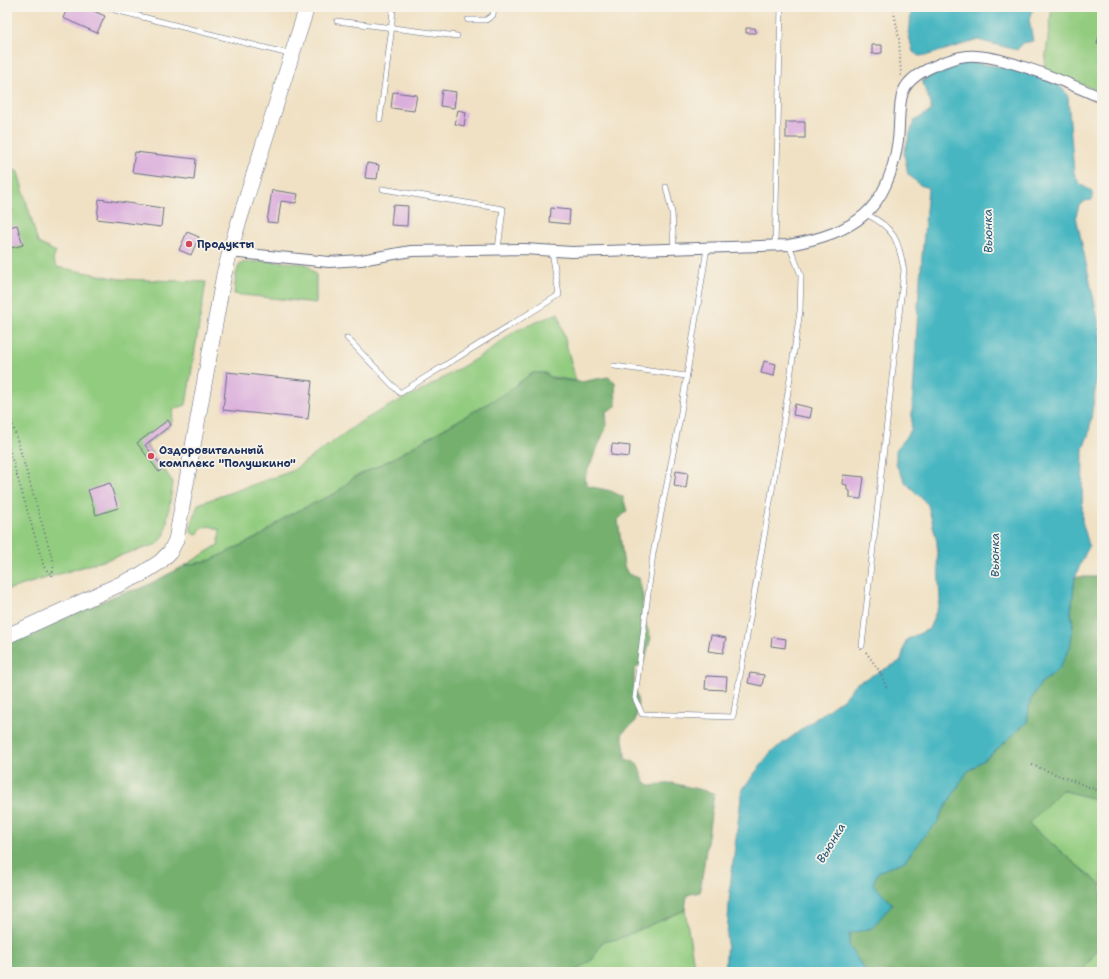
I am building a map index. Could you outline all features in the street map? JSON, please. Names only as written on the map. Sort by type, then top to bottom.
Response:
[{"type":"main road","points":[[7,636],[140,575],[160,562],[173,546],[180,521],[217,310],[230,252],[307,7]]},
{"type":"street","points":[[230,252],[329,262],[361,260],[411,251],[498,249],[572,252],[789,245],[831,234],[854,223],[866,214],[878,201],[883,192],[895,157],[900,128],[902,94],[909,82],[922,72],[958,58],[977,56],[1015,64],[1102,98]]},
{"type":"lane","points":[[109,7],[115,10],[292,55]]},
{"type":"lane","points":[[380,119],[392,27],[393,7]]},
{"type":"lane","points":[[468,20],[486,20],[493,15],[494,7]]},
{"type":"lane","points":[[776,246],[781,7]]},
{"type":"lane","points":[[336,21],[457,36]]},
{"type":"lane","points":[[666,187],[672,213],[674,249]]},
{"type":"lane","points":[[383,189],[503,209],[498,249]]},
{"type":"lane","points":[[862,646],[904,270],[898,242],[893,232],[880,221],[866,214]]},
{"type":"lane","points":[[707,248],[672,465],[653,554],[635,698],[642,714],[733,717],[781,438],[800,311],[801,275],[789,245]]},
{"type":"lane","points":[[347,338],[400,393],[559,294],[552,251]]},
{"type":"lane","points":[[614,366],[686,376]]},
{"type":"path","points":[[893,7],[899,38],[902,94]]},
{"type":"path","points":[[7,406],[54,564],[52,576],[44,567],[7,442]]},
{"type":"path","points":[[862,646],[880,672],[887,689]]},
{"type":"path","points":[[1032,765],[1102,792]]},
{"type":"green space","points":[[1052,7],[1102,7],[1102,92],[1044,70]]},
{"type":"green space","name":"Оздоровительный комплекс \"Полушкино\"","points":[[7,166],[18,172],[38,243],[56,252],[53,260],[57,267],[120,279],[206,282],[186,405],[174,409],[171,425],[146,445],[173,482],[165,534],[158,544],[7,590]]},
{"type":"green space","points":[[267,261],[307,264],[316,275],[316,303],[234,294],[236,274],[240,263]]},
{"type":"green space","points":[[558,313],[576,381],[551,377],[545,373],[532,373],[504,394],[390,460],[353,478],[336,493],[287,516],[262,535],[211,560],[184,566],[218,545],[220,530],[210,526],[201,529],[197,535],[192,533],[190,530],[198,504],[292,471],[362,421],[396,402],[421,391],[489,351],[515,331]]},
{"type":"green space","points":[[532,373],[545,373],[551,378],[581,382],[608,377],[615,382],[616,406],[606,412],[607,425],[584,479],[588,486],[611,491],[623,497],[627,511],[618,520],[624,566],[628,574],[639,578],[643,597],[642,615],[651,638],[645,659],[634,670],[634,685],[638,703],[635,722],[622,733],[626,759],[637,763],[644,781],[651,786],[672,783],[714,793],[700,892],[687,895],[685,910],[618,939],[602,942],[593,959],[574,972],[7,972],[7,644],[121,593],[140,589],[184,566],[211,560],[262,535],[287,516],[336,493],[353,478],[390,460],[504,394]]},
{"type":"green space","points":[[1102,571],[1102,801],[1062,790],[1028,824],[1102,886],[1102,942],[1082,972],[866,972],[849,946],[850,933],[872,928],[873,884],[878,872],[905,861],[923,837],[938,822],[941,814],[967,772],[993,753],[1027,722],[1030,701],[1041,683],[1059,669],[1073,626],[1071,612],[1075,577],[1098,577]]},
{"type":"green space","points":[[1062,790],[1102,801],[1102,886],[1028,824]]},
{"type":"green space","points":[[685,910],[695,972],[574,972],[593,959],[602,942],[618,939]]},
{"type":"green space","points":[[1102,942],[1102,972],[1082,972]]},
{"type":"water","points":[[911,7],[1034,7],[1029,19],[1033,41],[1023,43],[1017,50],[978,40],[928,55],[919,56],[913,52],[908,32],[910,27]]},
{"type":"water","name":"Вьюнка","points":[[970,62],[1040,76],[1053,82],[1062,89],[1068,97],[1074,173],[1079,183],[1092,192],[1092,200],[1085,201],[1079,205],[1076,216],[1099,324],[1101,349],[1089,433],[1083,449],[1082,521],[1089,545],[1075,577],[1071,612],[1073,626],[1070,648],[1059,669],[1041,683],[1030,701],[1027,722],[993,753],[967,772],[941,814],[938,822],[923,837],[905,861],[878,872],[873,884],[892,904],[872,928],[849,934],[849,946],[866,972],[725,972],[730,887],[742,790],[770,753],[844,698],[855,684],[901,661],[906,640],[929,629],[940,602],[937,542],[928,505],[906,483],[896,465],[896,450],[911,430],[919,291],[928,188],[920,185],[908,174],[904,153],[914,121],[931,111],[931,104],[922,81],[938,71]]},
{"type":"building","points":[[68,7],[85,7],[105,16],[97,33],[63,18]]},
{"type":"building","points":[[473,7],[484,7],[484,9]]},
{"type":"building","points":[[1102,27],[1102,45],[1097,44]]},
{"type":"building","points":[[746,28],[755,28],[756,33],[746,33]]},
{"type":"building","points":[[872,45],[882,45],[882,53],[872,54]]},
{"type":"building","points":[[442,90],[456,92],[454,108],[440,106]]},
{"type":"building","points":[[393,92],[417,95],[414,111],[391,108]]},
{"type":"building","points":[[458,110],[466,112],[464,126],[455,124]]},
{"type":"building","points":[[786,122],[805,122],[805,138],[786,138]]},
{"type":"building","points":[[135,152],[196,159],[194,180],[132,172]]},
{"type":"building","points":[[367,163],[379,165],[377,179],[365,178]]},
{"type":"building","points":[[272,190],[298,194],[296,203],[281,201],[278,223],[267,222]]},
{"type":"building","points":[[7,192],[12,209],[7,210]]},
{"type":"building","points":[[99,199],[163,208],[161,227],[97,219]]},
{"type":"building","points":[[393,205],[408,206],[407,226],[391,225]]},
{"type":"building","points":[[550,208],[570,210],[569,224],[549,222]]},
{"type":"building","points":[[7,222],[9,227],[17,225],[23,245],[7,249]]},
{"type":"building","name":"Продукты","points":[[187,232],[199,237],[191,255],[179,250]]},
{"type":"building","points":[[764,361],[776,364],[774,376],[761,373]]},
{"type":"building","points":[[227,372],[312,381],[308,419],[223,410]]},
{"type":"building","points":[[795,404],[812,408],[810,418],[793,415]]},
{"type":"building","name":"Оздоровительный комплекс \"Полушкино\"","points":[[168,420],[171,425],[145,445],[163,468],[159,472],[137,443]]},
{"type":"building","points":[[612,444],[630,446],[629,457],[611,455]]},
{"type":"building","points":[[676,471],[688,473],[686,488],[674,486]]},
{"type":"building","points":[[843,475],[864,477],[861,499],[850,498],[850,491],[847,490],[847,485],[842,484]]},
{"type":"building","points":[[110,483],[118,508],[96,515],[88,490]]},
{"type":"building","points":[[711,635],[726,638],[723,653],[708,651]]},
{"type":"building","points":[[772,637],[786,639],[785,648],[771,646]]},
{"type":"building","points":[[750,673],[764,675],[762,686],[748,683]]},
{"type":"building","points":[[706,676],[727,677],[726,690],[705,689]]},
{"type":"place","name":"Продукты","points":[[189,244]]},
{"type":"place","name":"Оздоровительный комплекс \"Полушкино\"","points":[[151,456]]}]
